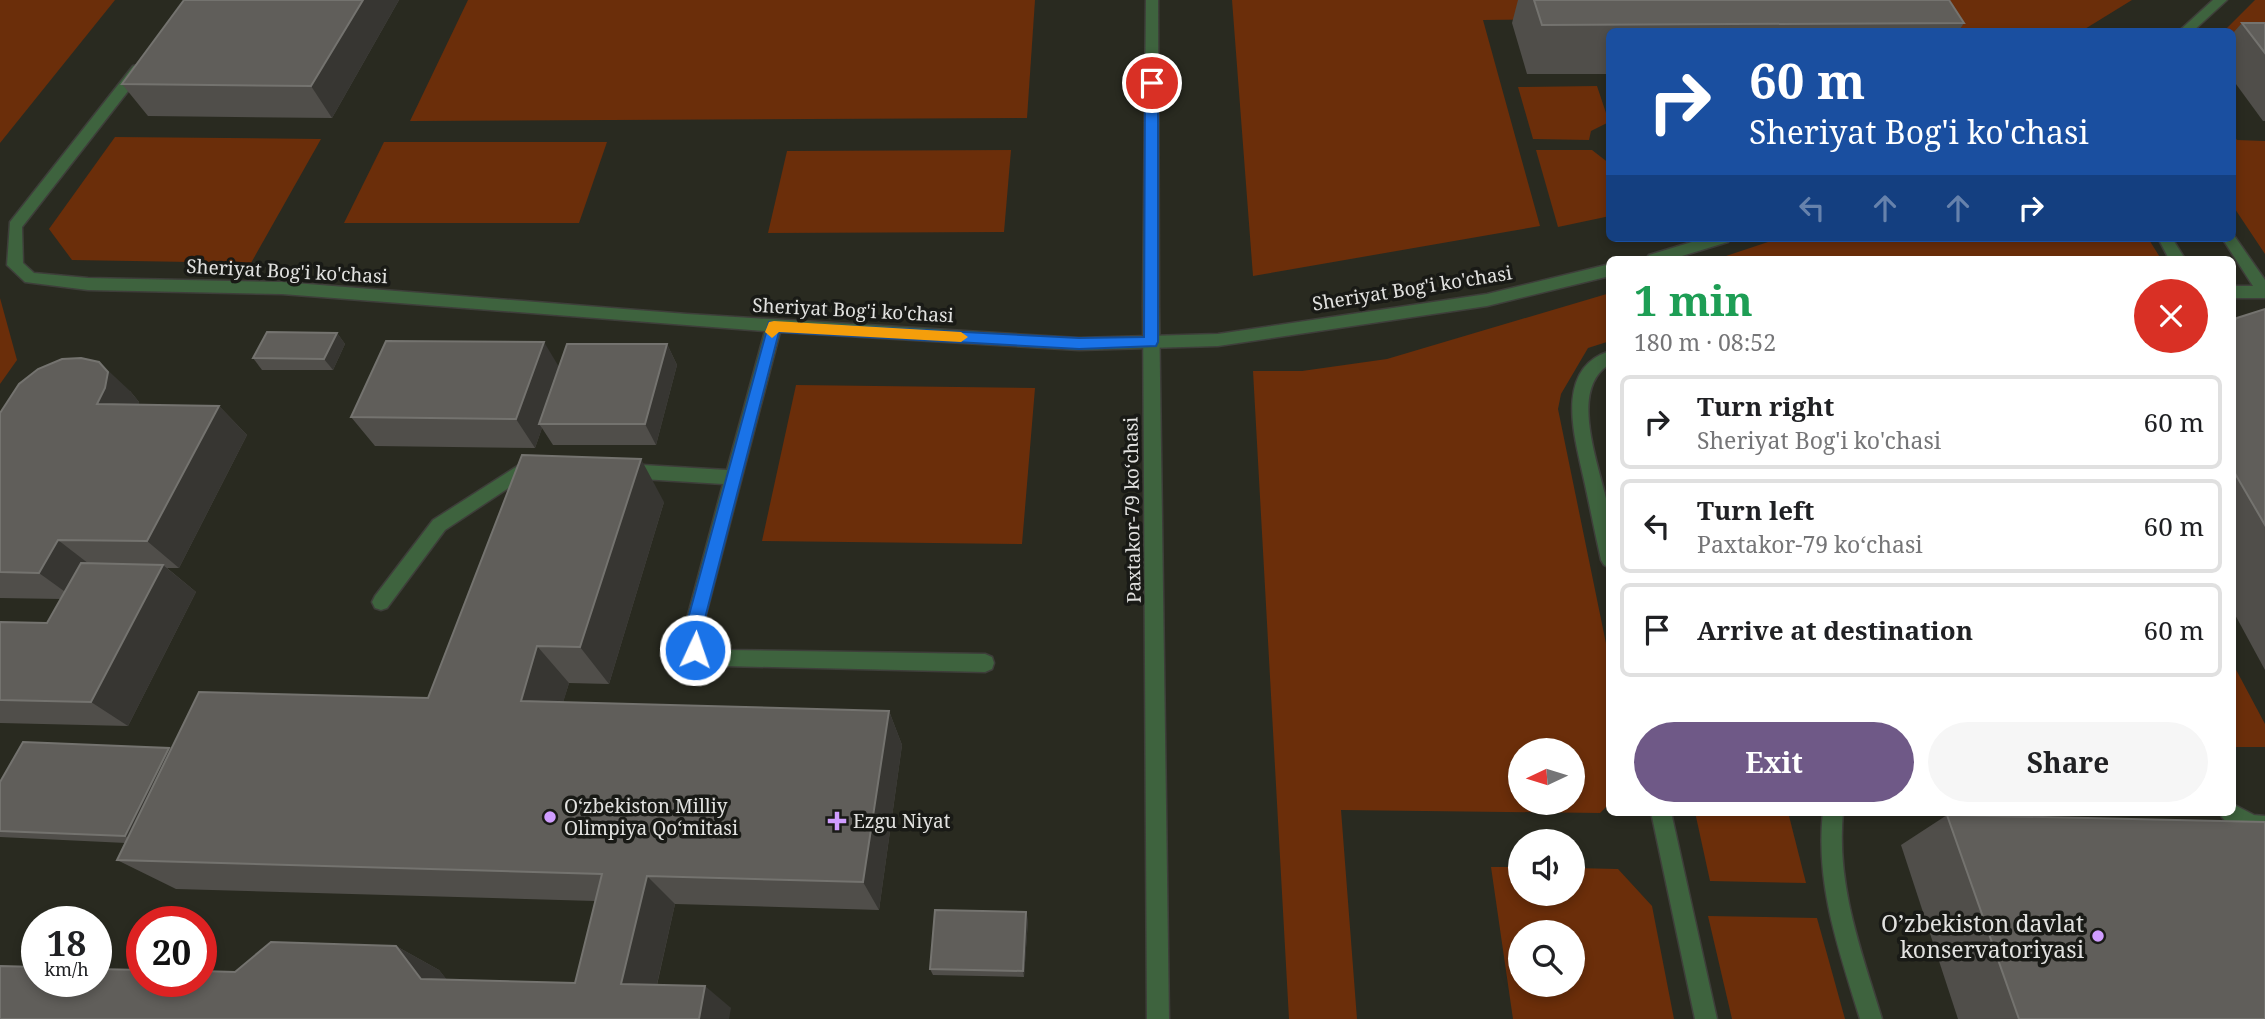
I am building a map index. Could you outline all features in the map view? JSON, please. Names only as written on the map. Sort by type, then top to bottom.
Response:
[{"type":"street","name":"Paxtakor-79 ko‘chasi","points":[[1152,0],[1151,342],[1158,1019]]},
{"type":"street","points":[[2188,28],[2221,0]]},
{"type":"street","points":[[8,265],[15,226],[143,63]]},
{"type":"street","points":[[1664,256],[1710,242]]},
{"type":"street","points":[[2232,242],[2265,292],[2236,292]]},
{"type":"street","name":"Sheriyat Bog'i ko'chasi","points":[[8,265],[30,278],[88,284],[282,288],[774,326],[1079,344],[1218,340],[1487,300],[1606,271]]},
{"type":"street","points":[[774,326],[694,626],[695,650],[724,658],[985,663]]},
{"type":"street","points":[[1606,358],[1587,376],[1579,406],[1584,442],[1606,542]]},
{"type":"street","points":[[609,470],[735,478]]},
{"type":"street","points":[[381,602],[439,525],[519,472],[558,471]]},
{"type":"street","points":[[1662,816],[1706,1019]]},
{"type":"street","points":[[1832,816],[1829,835],[1836,901],[1871,1019]]},
{"type":"street","points":[[2236,816],[2251,825],[2265,826]]},
{"type":"shaded area","points":[[0,0],[2265,0],[2265,1019],[0,1019]]},
{"type":"shaded area","points":[[0,0],[115,0],[0,143]]},
{"type":"shaded area","points":[[468,0],[1035,0],[1027,118],[410,121]]},
{"type":"shaded area","points":[[1232,0],[2132,0],[2086,28],[1917,28],[1910,16],[1483,20],[1540,226],[1253,276]]},
{"type":"shaded area","points":[[2255,0],[2265,0],[2265,43],[2236,42],[2236,28],[2227,28]]},
{"type":"shaded area","points":[[1597,86],[1606,113],[1606,124],[1591,131],[1589,140],[1533,139],[1518,87]]},
{"type":"shaded area","points":[[115,137],[321,139],[251,263],[72,260],[49,229]]},
{"type":"shaded area","points":[[2236,138],[2265,141],[2265,254],[2236,210]]},
{"type":"shaded area","points":[[384,142],[607,142],[579,223],[344,223]]},
{"type":"shaded area","points":[[1011,150],[1004,232],[768,233],[787,151]]},
{"type":"shaded area","points":[[1536,150],[1592,150],[1606,161],[1606,217],[1558,227]]},
{"type":"shaded area","points":[[1768,242],[2150,242],[2159,256],[1726,256]]},
{"type":"shaded area","points":[[1606,294],[1606,342],[1588,348],[1561,394],[1558,409],[1606,643],[1606,807],[1600,813],[1586,813],[1586,738],[1508,738],[1508,812],[1341,810],[1357,1019],[1289,1019],[1253,371],[1302,371],[1387,359]]},
{"type":"shaded area","points":[[0,298],[17,360],[0,384]]},
{"type":"shaded area","points":[[796,385],[1035,388],[1022,544],[762,541]]},
{"type":"shaded area","points":[[2236,670],[2265,724],[2265,747],[2236,747]]},
{"type":"shaded area","points":[[1696,816],[1789,816],[1806,883],[1710,881]]},
{"type":"shaded area","points":[[1491,867],[1508,867],[1508,906],[1585,906],[1585,868],[1618,869],[1652,906],[1674,1019],[1513,1019],[1510,997],[1585,997],[1585,920],[1508,920],[1508,984]]},
{"type":"shaded area","points":[[1708,916],[1817,918],[1845,1019],[1732,1019]]},
{"type":"building","points":[[184,0],[363,0],[311,86],[122,84]]},
{"type":"building","points":[[1534,0],[1949,0],[1964,23],[1542,25]]},
{"type":"building","points":[[2242,23],[2265,23],[2265,53]]},
{"type":"building","points":[[2265,309],[2265,525],[2236,475],[2237,318]]},
{"type":"building","points":[[267,332],[337,333],[324,359],[253,358]]},
{"type":"building","points":[[386,341],[544,342],[516,419],[351,417]]},
{"type":"building","points":[[567,344],[667,344],[645,424],[539,424]]},
{"type":"building","points":[[81,358],[99,362],[108,372],[105,388],[97,404],[219,406],[147,541],[58,540],[39,573],[0,572],[0,413],[19,384],[38,369],[62,359]]},
{"type":"building","name":"O‘zbekiston Milliy Olimpiya Qo‘mitasi","points":[[522,455],[641,459],[580,647],[537,646],[521,701],[889,711],[863,882],[647,876],[621,984],[705,986],[699,1019],[0,1019],[0,966],[21,967],[21,997],[112,997],[112,969],[126,970],[126,997],[217,997],[217,971],[235,972],[271,942],[396,946],[421,979],[575,983],[602,874],[117,860],[199,692],[428,698]]},
{"type":"building","points":[[81,563],[163,565],[91,702],[0,700],[0,622],[47,623]]},
{"type":"building","points":[[23,742],[169,748],[125,836],[0,831],[0,782]]},
{"type":"building","name":"O’zbekiston davlat konservatoriyasi","points":[[1947,816],[2265,822],[2265,1019],[2019,1019]]},
{"type":"building","points":[[935,910],[1026,912],[1023,971],[930,969]]},
{"type":"slow traffic","points":[[772,332],[774,326],[961,337]]},
{"type":"place","name":"O‘zbekiston Milliy Olimpiya Qo‘mitasi","points":[[550,817]]},
{"type":"place","name":"Ezgu Niyat","points":[[837,821]]},
{"type":"place","name":"O’zbekiston davlat konservatoriyasi","points":[[2098,936]]},
{"type":"route","points":[[695,650],[694,626],[774,326],[1079,344],[1151,342],[1152,83]]}]
